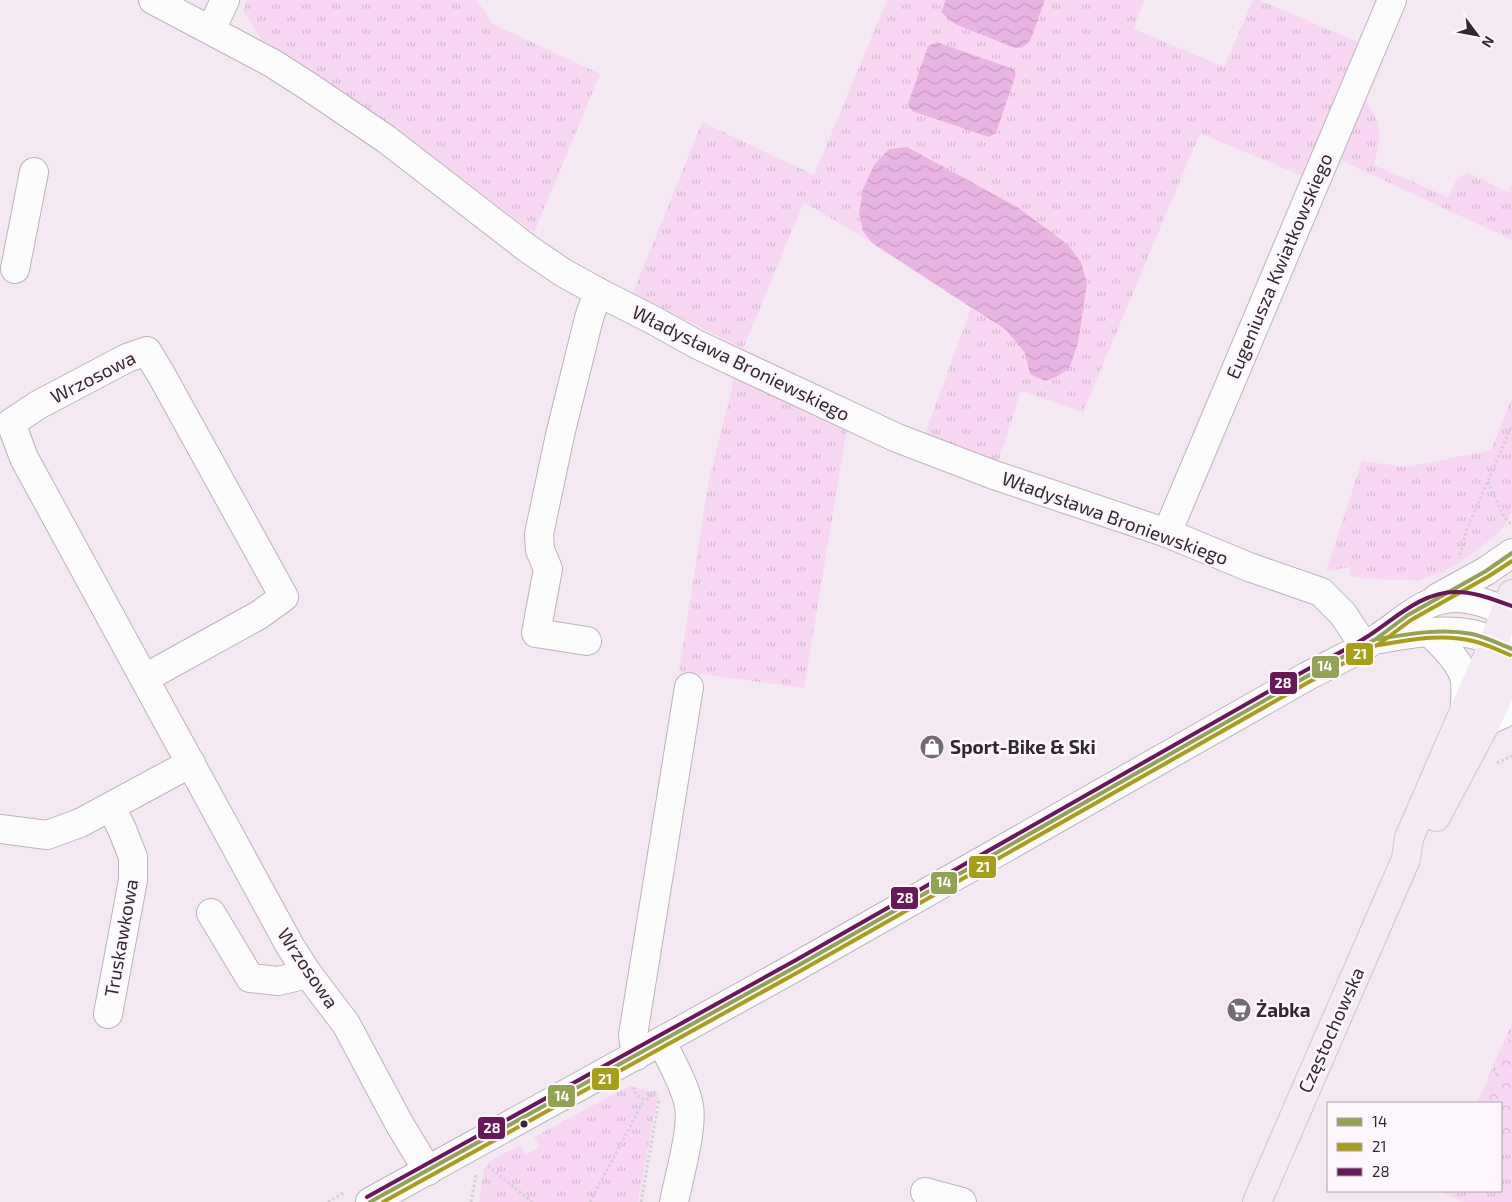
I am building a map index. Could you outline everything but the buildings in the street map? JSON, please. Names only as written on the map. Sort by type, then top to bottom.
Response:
[{"type":"main road","name":"Częstochowska","points":[[1257,1202],[1406,859],[1409,838],[1476,715],[1503,646],[1510,606]]},
{"type":"main road","name":"Częstochowska","points":[[1476,715],[1512,667]]},
{"type":"street","name":"Władysława Broniewskiego","points":[[153,0],[272,62],[402,151],[480,213],[562,272],[698,345],[897,438],[994,475],[1167,533],[1249,567],[1321,592],[1370,643]]},
{"type":"street","points":[[211,30],[225,0]]},
{"type":"street","name":"Eugeniusza Kwiatkowskiego","points":[[1167,533],[1392,0]]},
{"type":"street","points":[[12,253],[34,172]]},
{"type":"street","points":[[587,641],[536,633],[548,569],[540,550],[539,534],[560,435],[589,318],[598,292]]},
{"type":"street","name":"Wrzosowa","points":[[145,678],[259,615],[284,597],[147,351],[127,358],[38,405],[11,423],[24,458],[290,946],[308,974],[346,1024],[400,1125],[428,1170]]},
{"type":"street","points":[[386,1198],[428,1170],[662,1042],[1370,643],[1408,615],[1486,571],[1512,553]]},
{"type":"street","points":[[1427,603],[1455,598],[1510,606]]},
{"type":"street","points":[[1370,643],[1414,633],[1447,631],[1473,634],[1503,646]]},
{"type":"street","points":[[1430,633],[1443,645],[1461,671],[1476,715],[1503,714],[1512,708]]},
{"type":"street","points":[[628,1060],[689,688]]},
{"type":"street","points":[[0,829],[46,835],[80,823],[191,763]]},
{"type":"street","name":"Truskawkowa","points":[[108,1014],[133,873],[133,857],[111,807]]},
{"type":"street","points":[[211,912],[250,978],[278,981],[308,974]]},
{"type":"street","points":[[662,1042],[686,1093],[690,1108],[690,1124],[674,1202]]},
{"type":"street","points":[[925,1192],[962,1202]]},
{"type":"path","points":[[1460,557],[1465,534],[1512,426]]},
{"type":"path","points":[[1488,482],[1504,517],[1512,524]]},
{"type":"path","points":[[628,1060],[635,1080],[633,1088],[636,1095],[644,1100]]},
{"type":"path","points":[[590,1202],[644,1100],[661,1086],[641,1202]]},
{"type":"path","points":[[485,1163],[532,1202]]},
{"type":"path","points":[[471,1202],[477,1168]]},
{"type":"green space","points":[[247,0],[477,0],[493,24],[600,74],[534,233],[400,133],[263,42],[243,11]]},
{"type":"green space","points":[[887,0],[1144,0],[1134,29],[1224,67],[1253,0],[1259,0],[1362,44],[1305,177],[1200,133],[1083,412],[1021,391],[994,475],[924,437],[971,308],[872,243],[804,202],[743,349],[633,293],[702,122],[814,175]]},
{"type":"green space","points":[[1363,95],[1374,114],[1379,128],[1379,144],[1374,165],[1448,197],[1457,178],[1468,173],[1508,192],[1512,184],[1512,240],[1336,158]]},
{"type":"green space","points":[[738,362],[849,416],[804,688],[679,671],[708,485]]},
{"type":"green space","points":[[1512,398],[1512,511],[1498,534],[1462,561],[1442,572],[1421,580],[1370,579],[1349,576],[1351,567],[1326,571],[1362,461],[1407,467],[1491,450]]},
{"type":"green space","points":[[1512,1023],[1512,1202],[1463,1202],[1441,1192],[1502,1192],[1502,1102],[1477,1102]]},
{"type":"green space","points":[[1512,1031],[1512,1134],[1502,1132],[1502,1102],[1483,1102]]},
{"type":"green space","points":[[629,1086],[658,1093],[638,1202],[479,1202],[484,1169],[490,1161],[520,1145],[526,1154],[540,1147],[534,1137]]},
{"type":"water","points":[[946,0],[1045,0],[1030,41],[1023,47],[1015,48],[955,24],[941,12]]},
{"type":"water","points":[[937,42],[1013,69],[1016,74],[996,133],[989,137],[912,111],[908,104],[928,46]]},
{"type":"water","points":[[907,147],[1019,208],[1068,245],[1081,262],[1087,283],[1078,343],[1069,369],[1045,381],[1030,374],[1025,353],[1005,329],[872,243],[863,231],[859,214],[863,189],[874,165],[889,149]]},
{"type":"transit line","name":"14","points":[[370,1202],[799,965],[1376,639],[1408,615],[1486,571],[1512,553]]},
{"type":"transit line","name":"21","points":[[383,1202],[802,970],[1379,644],[1411,620],[1512,561]]},
{"type":"transit line","name":"28","points":[[367,1197],[796,960],[1350,647],[1419,602],[1443,593],[1463,592],[1512,606]]},
{"type":"transit line","name":"14","points":[[1378,639],[1425,632],[1460,632],[1482,637],[1512,649]]},
{"type":"transit line","name":"21","points":[[1379,645],[1438,637],[1478,642],[1510,655]]},
{"type":"place","name":"Sport-Bike & Ski","points":[[932,747]]},
{"type":"place","name":"Żabka","points":[[1239,1010]]}]
